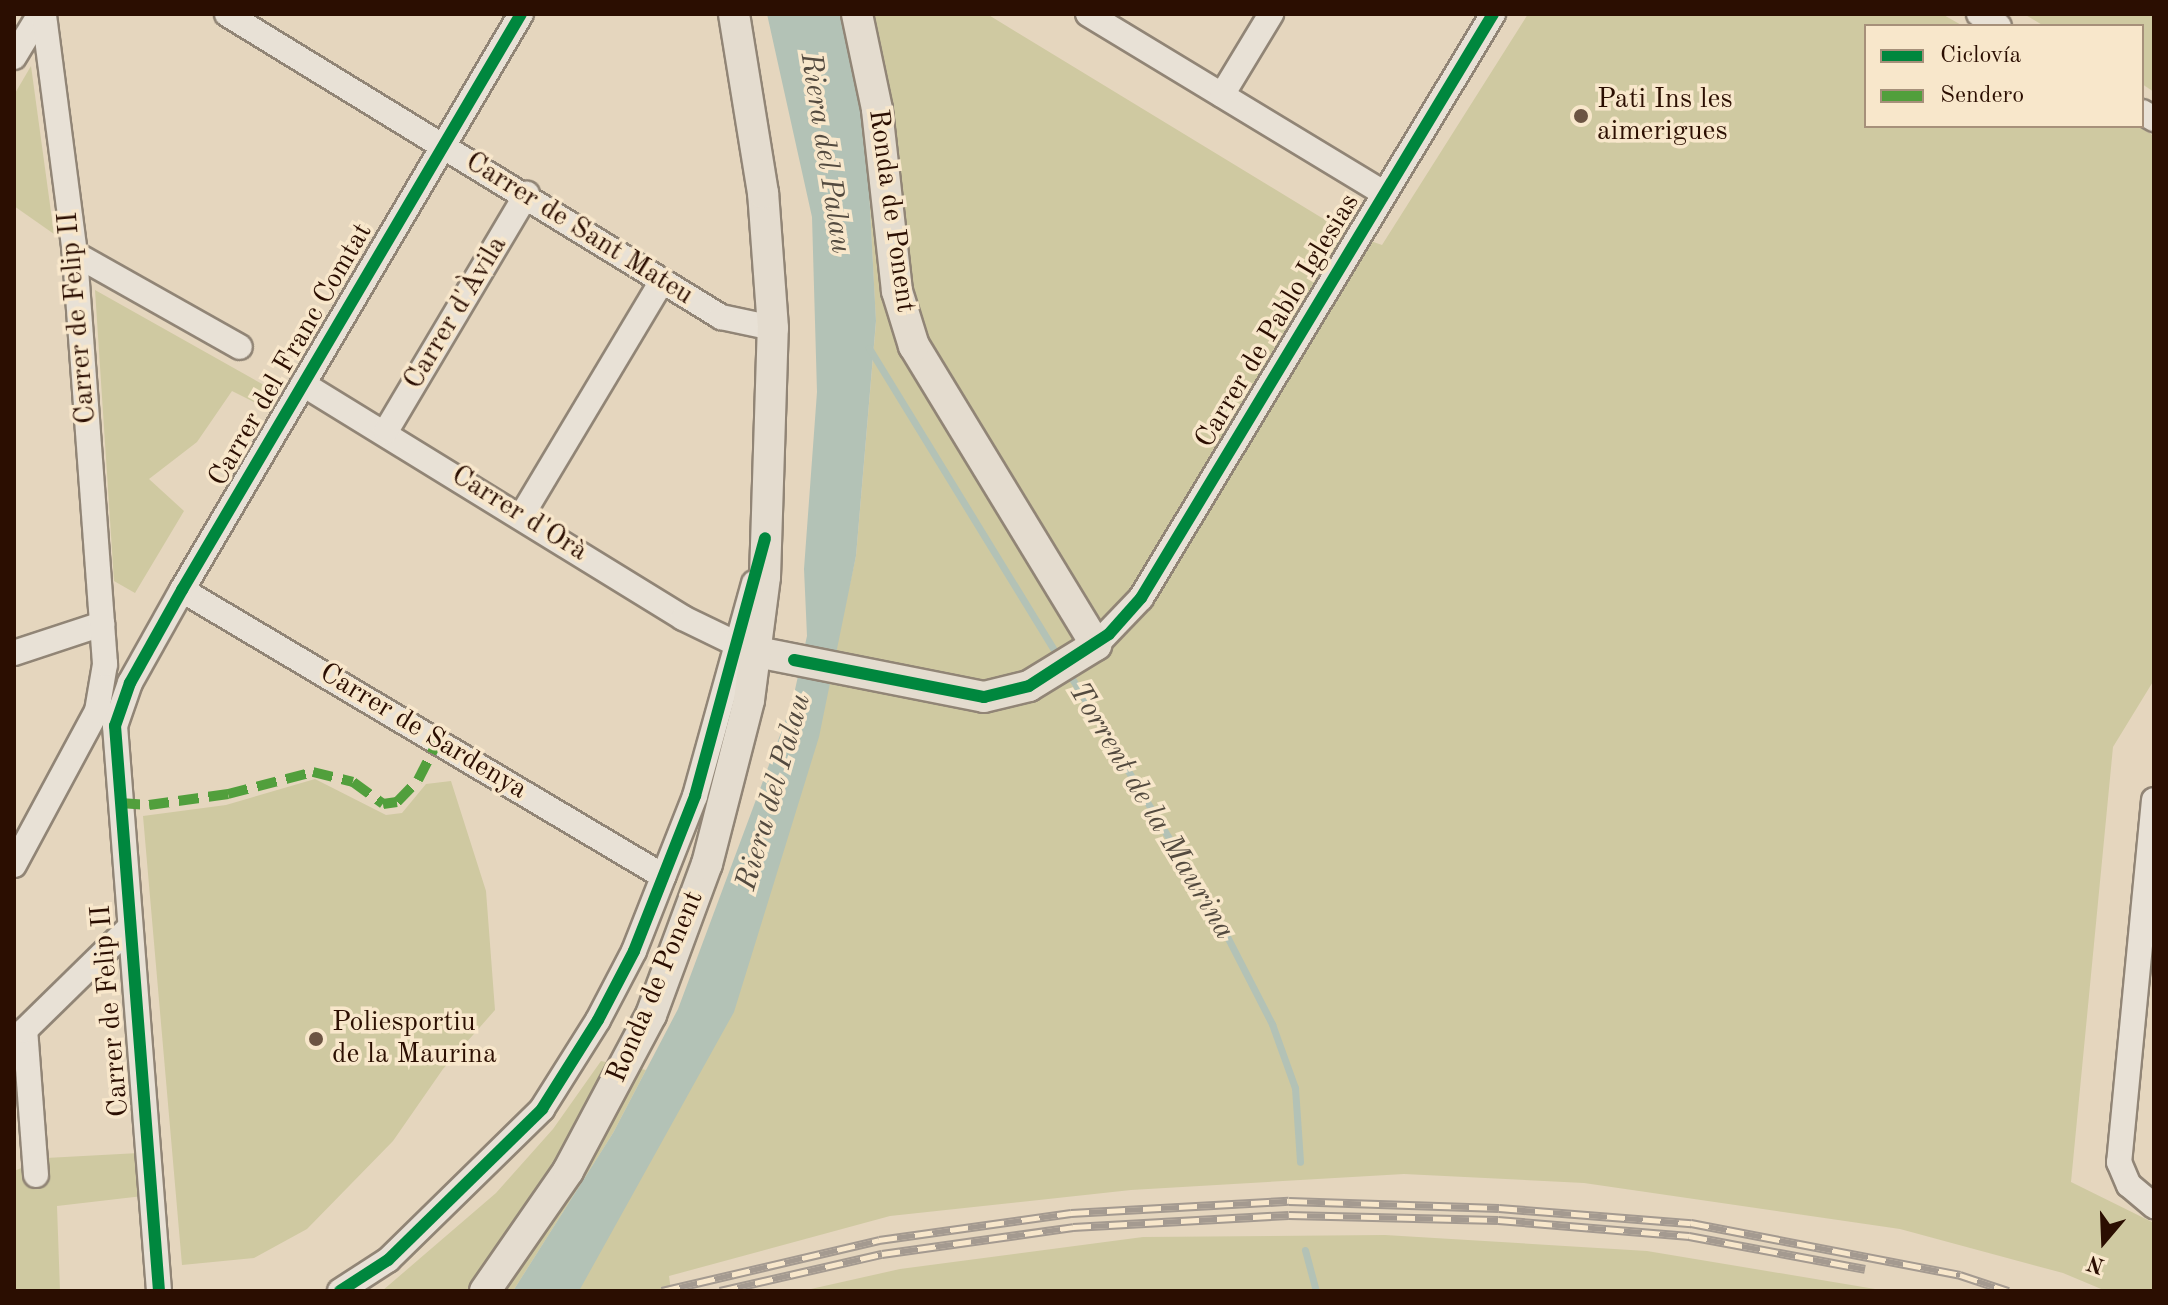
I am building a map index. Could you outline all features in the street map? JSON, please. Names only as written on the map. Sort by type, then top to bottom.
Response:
[{"type":"main road","name":"Ronda de Ponent","points":[[485,1291],[568,1171],[651,1015],[707,864],[733,770],[745,649],[765,538],[773,328],[763,193],[734,14]]},
{"type":"main road","name":"Ronda de Ponent","points":[[857,14],[877,109],[895,281],[914,346],[1090,649]]},
{"type":"main road","points":[[745,649],[974,697],[1005,694],[1039,681],[1090,649]]},
{"type":"street","points":[[14,57],[42,14]]},
{"type":"street","name":"Carrer de Felip II","points":[[42,14],[75,254],[102,624]]},
{"type":"street","name":"Carrer de Sant Mateu","points":[[227,14],[527,194],[721,317],[773,328]]},
{"type":"street","name":"Carrer del Franc Comtat","points":[[115,726],[130,683],[182,590],[521,14]]},
{"type":"street","points":[[1088,14],[1383,193]]},
{"type":"street","points":[[1222,95],[1271,14]]},
{"type":"street","name":"Carrer de Pablo Iglesias","points":[[1090,649],[1141,598],[1493,14]]},
{"type":"street","name":"Carrer d'Àvila","points":[[386,431],[527,194]]},
{"type":"street","points":[[75,254],[240,347]]},
{"type":"street","points":[[522,515],[662,281]]},
{"type":"street","name":"Carrer d'Orà","points":[[303,384],[745,649]]},
{"type":"street","name":"Carrer de Sardenya","points":[[182,590],[663,876]]},
{"type":"street","points":[[14,653],[102,624],[105,664],[97,711],[14,865]]},
{"type":"street","points":[[340,1291],[388,1260],[542,1109],[612,992],[695,796],[745,649]]},
{"type":"street","name":"Carrer de Felip II","points":[[115,726],[128,929],[159,1291]]},
{"type":"street","points":[[2154,800],[2144,980],[2119,1162],[2129,1185],[2154,1206]]},
{"type":"street","points":[[36,1175],[25,1030],[128,929]]},
{"type":"shaded area","points":[[842,14],[987,14],[1345,232],[1382,245],[1528,14],[1942,14],[1960,24],[1864,24],[1864,128],[2140,128],[2154,136],[2154,680],[2113,747],[2071,1182],[2154,1223],[2154,1291],[2106,1291],[2063,1273],[1900,1229],[1584,1183],[1404,1174],[1131,1190],[890,1216],[669,1276],[671,1291],[579,1291],[838,638],[856,556],[876,322],[865,113]]},
{"type":"shaded area","points":[[2024,14],[2154,14],[2154,92],[2144,85],[2144,24],[2041,24]]},
{"type":"shaded area","points":[[31,66],[54,234],[14,206],[14,95]]},
{"type":"shaded area","points":[[95,290],[271,389],[260,405],[232,391],[197,442],[149,479],[184,511],[135,593],[114,581]]},
{"type":"shaded area","name":"Poliesportiu de la Maurina","points":[[315,779],[386,815],[402,813],[426,784],[451,781],[486,891],[495,1010],[443,1069],[393,1141],[307,1229],[254,1258],[182,1265],[143,816],[226,805]]},
{"type":"shaded area","points":[[601,1061],[646,1070],[613,1133],[513,1291],[382,1291],[496,1193],[553,1129]]},
{"type":"shaded area","points":[[139,1153],[143,1196],[57,1206],[60,1291],[14,1291],[14,1171],[46,1158]]},
{"type":"shaded area","points":[[1385,1235],[1647,1251],[1887,1291],[802,1291],[900,1269],[1143,1237]]},
{"type":"water","name":"Riera del Palau","points":[[767,14],[842,14],[865,113],[876,321],[856,556],[819,737],[734,1012],[579,1291],[513,1291],[613,1133],[678,1009],[792,703],[807,636],[804,569],[817,392],[812,217]]},
{"type":"waterway","name":"Torrent de la Maurina","points":[[869,348],[1059,658]]},
{"type":"waterway","name":"Torrent de la Maurina","points":[[1068,672],[1216,915],[1272,1024],[1295,1088],[1300,1162]]},
{"type":"waterway","name":"Torrent de la Maurina","points":[[1305,1250],[1316,1291]]},
{"type":"railway","points":[[662,1291],[879,1240],[1071,1213],[1289,1201],[1499,1208],[1691,1223],[1960,1275],[2008,1291]]},
{"type":"railway","points":[[720,1291],[882,1254],[1073,1227],[1289,1215],[1498,1220],[1689,1236],[1865,1269]]},
{"type":"marked path","points":[[120,803],[149,805],[228,794],[313,772],[353,782],[383,804],[397,802],[418,780],[438,741]]},
{"type":"cycle path","points":[[159,1291],[115,726],[130,683],[182,590],[521,14]]},
{"type":"cycle path","points":[[794,660],[984,697],[1029,686],[1109,634],[1141,598],[1493,14]]},
{"type":"cycle path","points":[[340,1291],[388,1260],[542,1109],[598,1020],[634,951],[695,796],[765,538]]},
{"type":"place","name":"Pati Ins les aimerigues","points":[[1581,116]]},
{"type":"place","name":"Poliesportiu de la Maurina","points":[[316,1039]]}]
